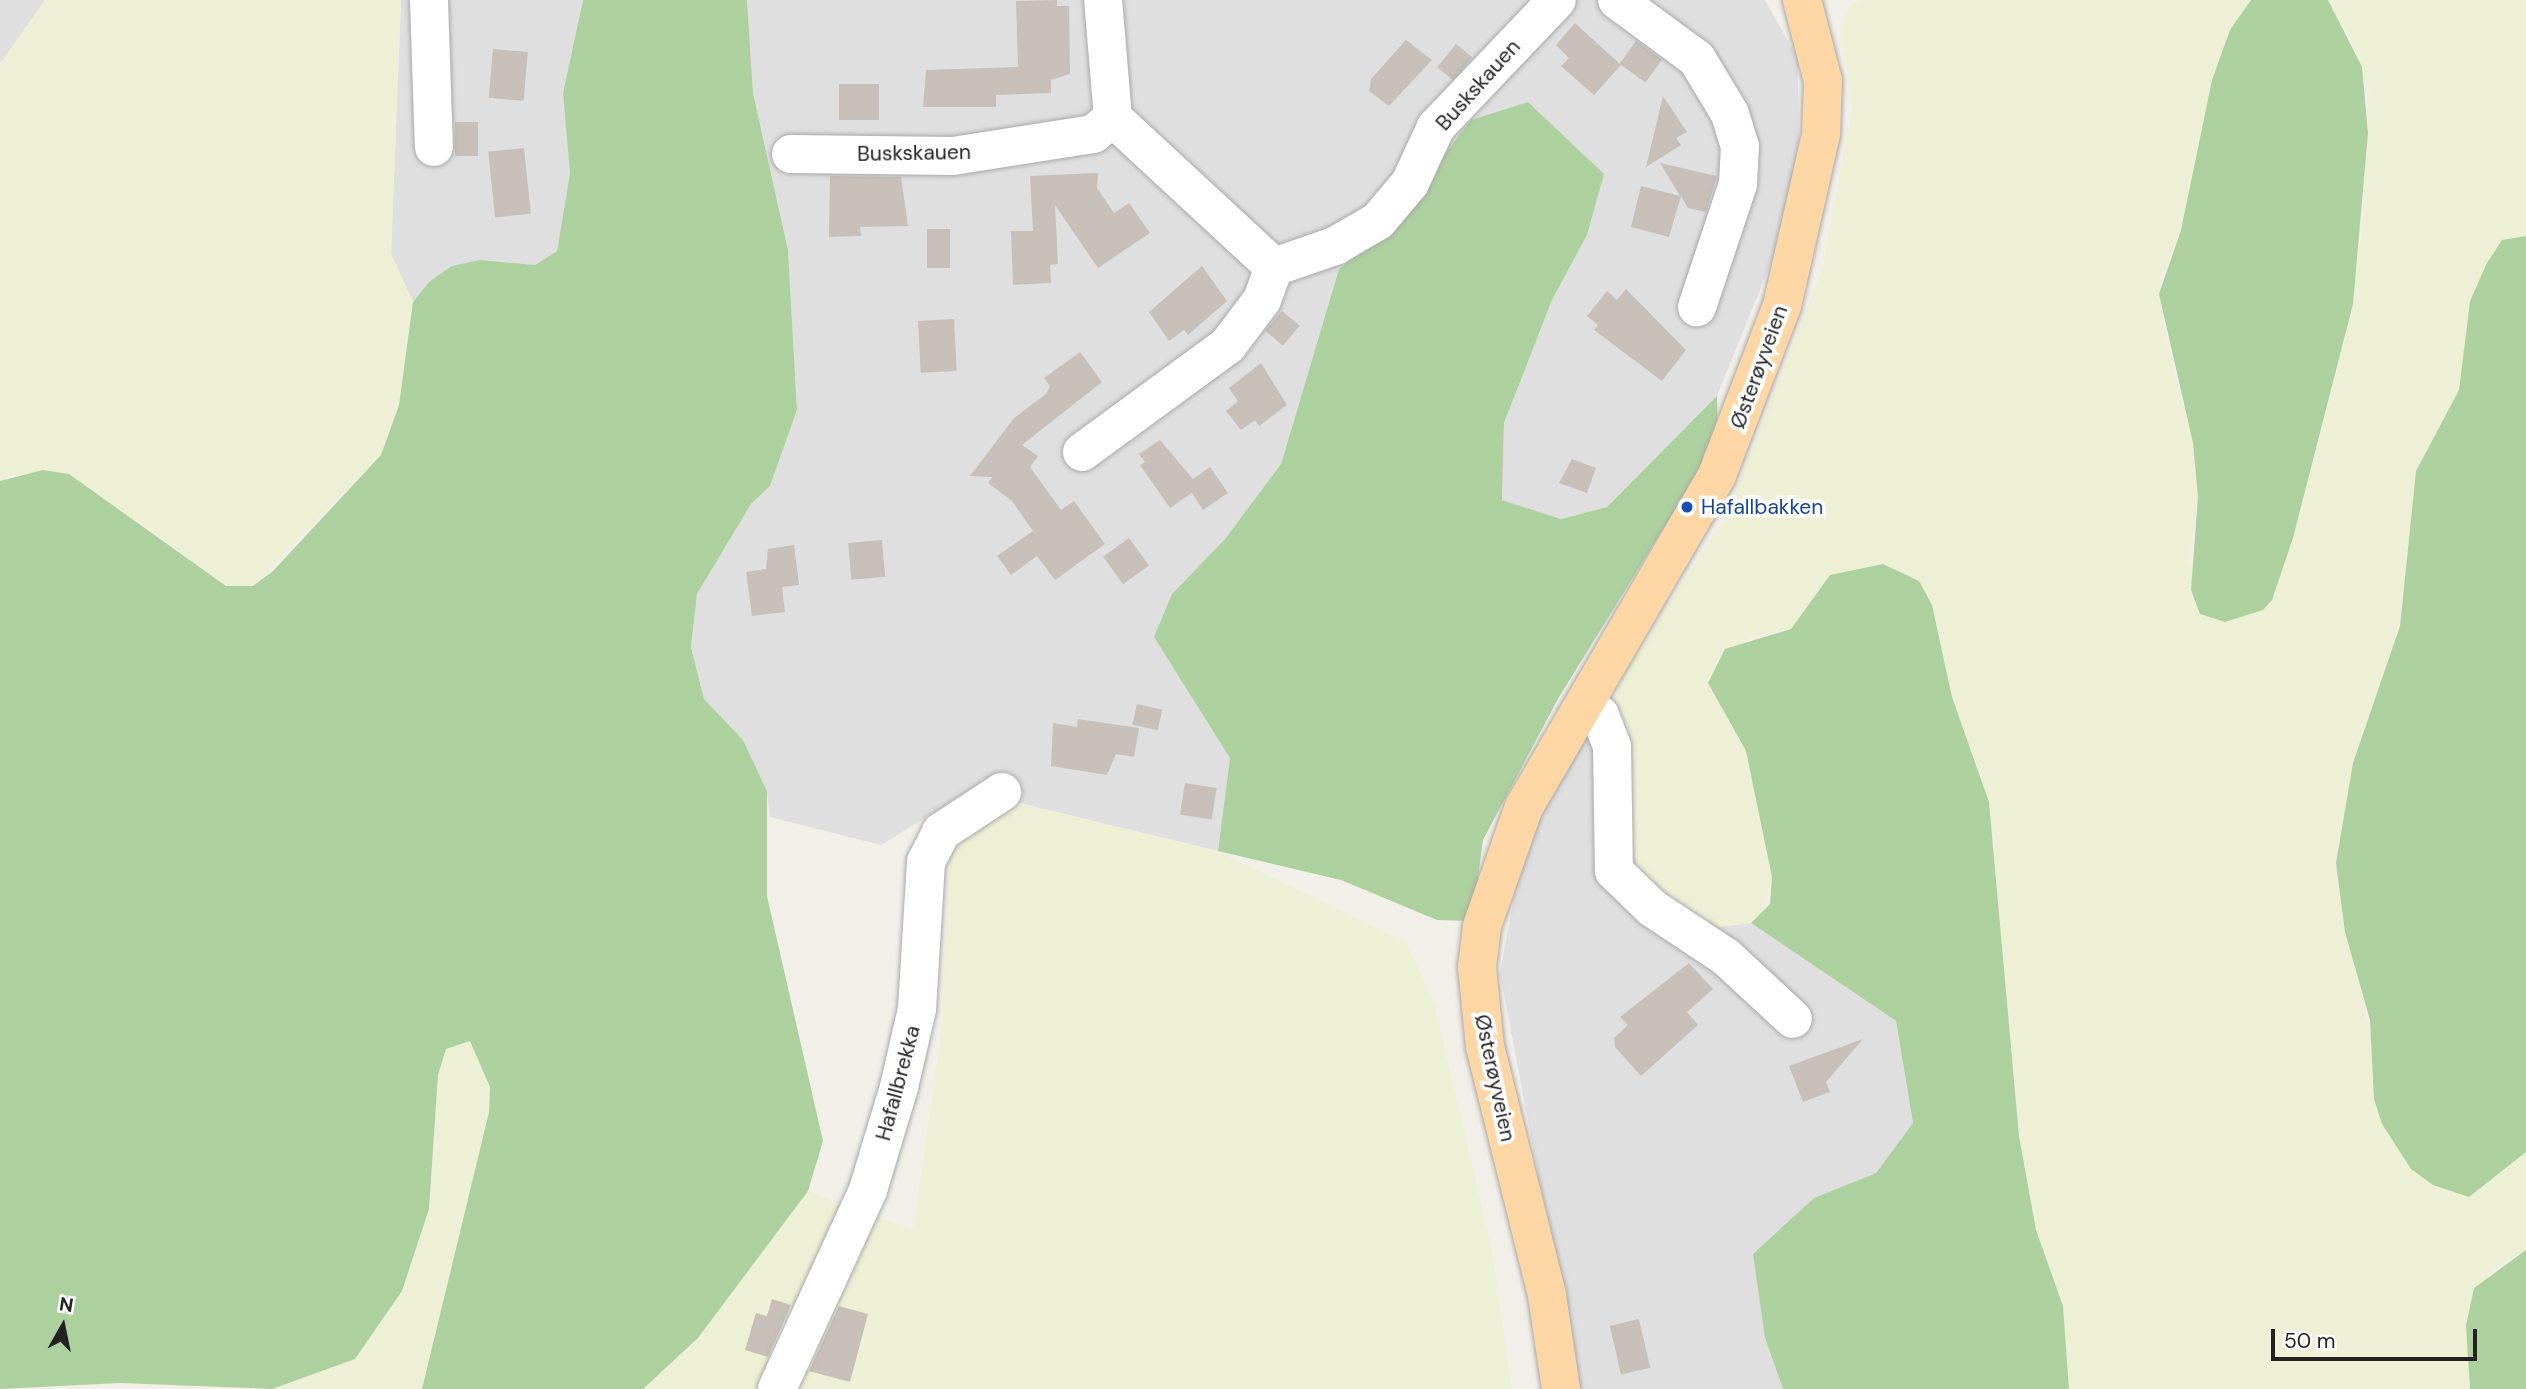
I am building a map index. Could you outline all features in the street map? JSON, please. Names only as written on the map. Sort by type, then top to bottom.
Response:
[{"type":"main road","name":"Østerøyveien","points":[[1561,1389],[1547,1294],[1485,1047],[1477,967],[1503,855],[1585,702],[1717,475],[1782,306],[1821,135],[1823,81],[1803,0]]},
{"type":"street","points":[[429,0],[434,148]]},
{"type":"street","points":[[1082,452],[1228,345],[1262,300],[1273,267],[1114,118],[1103,0]]},
{"type":"street","name":"Buskskauen","points":[[1273,267],[1335,246],[1378,221],[1410,183],[1436,127],[1557,0]]},
{"type":"street","points":[[1617,0],[1697,59],[1730,114],[1740,146],[1738,184],[1696,307]]},
{"type":"street","name":"Buskskauen","points":[[791,154],[953,156],[1093,134],[1114,118]]},
{"type":"street","points":[[1585,702],[1600,715],[1612,747],[1614,870],[1652,908],[1719,951],[1793,1019]]},
{"type":"street","name":"Hafallbrekka","points":[[776,1389],[868,1190],[899,1087],[917,1009],[926,862],[941,832],[1003,792]]},
{"type":"shaded area","points":[[0,0],[45,0],[0,64]]},
{"type":"shaded area","points":[[401,0],[583,0],[563,93],[570,173],[557,251],[535,265],[480,260],[429,282],[413,302],[391,254]]},
{"type":"shaded area","points":[[747,0],[1765,0],[1798,59],[1799,194],[1717,396],[1607,507],[1561,519],[1502,500],[1504,423],[1552,300],[1587,235],[1471,120],[1380,237],[1339,269],[1281,464],[1225,539],[1172,594],[1202,709],[1230,758],[1218,851],[969,791],[881,845],[770,817],[767,791],[743,740],[704,699],[691,647],[697,594],[751,504],[770,486],[797,410],[788,250],[753,93]]},
{"type":"shaded area","points":[[1614,703],[1719,927],[1751,923],[1896,1021],[1913,1123],[1876,1173],[1814,1198],[1765,1338],[1783,1389],[1579,1389],[1500,973],[1522,855],[1583,733]]},
{"type":"green space","points":[[45,0],[401,0],[391,254],[413,302],[399,405],[381,455],[253,586],[226,586],[135,519],[15,474],[0,481],[0,64]]},
{"type":"green space","points":[[583,0],[747,0],[753,93],[788,250],[797,410],[770,486],[751,504],[697,594],[691,647],[704,699],[743,740],[767,791],[767,896],[823,1141],[808,1191],[698,1338],[643,1389],[422,1389],[489,1112],[490,1087],[470,1041],[446,1049],[438,1075],[429,1209],[402,1291],[355,1359],[272,1389],[120,1383],[0,1389],[0,481],[43,470],[69,474],[226,586],[253,586],[273,571],[381,455],[399,405],[413,302],[429,282],[452,266],[480,260],[535,265],[557,251],[570,173],[563,93]]},
{"type":"green space","points":[[1861,0],[2251,0],[2212,80],[2181,230],[2160,280],[2165,335],[2193,443],[2198,497],[2189,564],[2293,538],[2345,341],[2363,226],[2369,92],[2353,43],[2328,0],[2526,0],[2526,236],[2519,237],[2470,301],[2459,390],[2416,471],[2400,626],[2353,763],[2343,904],[2373,1046],[2469,1197],[2526,1152],[2526,1250],[2491,1271],[2466,1326],[2470,1389],[2069,1389],[2063,1306],[2036,1231],[2019,1136],[1989,802],[1952,697],[1932,605],[1814,596],[1791,629],[1750,637],[1708,683],[1746,751],[1772,877],[1762,915],[1751,923],[1719,927],[1681,910],[1638,877],[1614,703],[1620,677],[1725,518],[1822,270],[1852,108],[1841,30],[1850,5]]},
{"type":"green space","points":[[2251,0],[2328,0],[2362,67],[2368,133],[2353,304],[2293,538],[2272,600],[2263,610],[2225,622],[2200,614],[2191,590],[2198,497],[2193,443],[2159,294],[2181,230],[2212,80],[2230,30]]},
{"type":"green space","points":[[1528,102],[1604,174],[1587,235],[1552,300],[1504,423],[1502,500],[1561,519],[1607,507],[1717,396],[1718,440],[1559,697],[1483,840],[1472,921],[1437,920],[1341,880],[1218,851],[1230,758],[1154,637],[1172,594],[1225,539],[1281,464],[1339,269],[1380,237],[1471,120]]},
{"type":"green space","points":[[2526,236],[2526,1152],[2469,1197],[2433,1185],[2411,1169],[2382,1124],[2374,1099],[2370,1020],[2345,932],[2336,863],[2353,763],[2400,626],[2416,471],[2459,390],[2470,301],[2487,263],[2502,240]]},
{"type":"green space","points":[[1883,564],[1919,581],[1932,605],[1952,697],[1989,802],[2019,1136],[2036,1230],[2063,1306],[2069,1389],[1783,1389],[1765,1338],[1753,1254],[1814,1198],[1876,1173],[1913,1123],[1896,1021],[1751,923],[1770,904],[1772,877],[1746,751],[1708,683],[1725,649],[1791,629],[1830,575]]},
{"type":"green space","points":[[995,798],[1218,851],[1406,942],[1434,1002],[1491,1245],[1512,1389],[643,1389],[698,1338],[808,1191],[913,1230],[941,1035],[951,835]]},
{"type":"green space","points":[[471,1041],[490,1087],[489,1112],[422,1389],[272,1389],[355,1359],[402,1291],[429,1209],[438,1075],[446,1049]]},
{"type":"green space","points":[[2526,1250],[2526,1389],[2470,1389],[2466,1326],[2474,1288]]},
{"type":"building","points":[[1057,0],[1057,6],[1069,6],[1070,74],[1051,80],[1051,93],[996,95],[996,107],[923,107],[926,70],[1018,67],[1016,1]]},
{"type":"building","points":[[1575,23],[1621,65],[1594,95],[1561,66],[1569,58],[1556,45]]},
{"type":"building","points":[[1406,40],[1432,60],[1389,106],[1369,91],[1371,79]]},
{"type":"building","points":[[1636,41],[1662,60],[1645,82],[1620,64]]},
{"type":"building","points":[[1456,44],[1472,57],[1453,81],[1437,67]]},
{"type":"building","points":[[493,49],[528,52],[524,101],[489,98]]},
{"type":"building","points":[[839,84],[879,84],[879,120],[839,120]]},
{"type":"building","points":[[1663,96],[1687,132],[1676,138],[1681,145],[1646,167]]},
{"type":"building","points":[[455,122],[478,122],[478,156],[455,156]]},
{"type":"building","points":[[524,148],[531,214],[495,217],[488,152]]},
{"type":"building","points":[[1660,163],[1717,176],[1706,212],[1688,208],[1681,196],[1669,237],[1631,227],[1641,186],[1680,196]]},
{"type":"building","points":[[1098,173],[1097,188],[1114,213],[1129,203],[1150,233],[1098,268],[1055,205],[1058,264],[1050,265],[1051,283],[1013,285],[1011,231],[1033,231],[1030,176]]},
{"type":"building","points":[[830,176],[901,177],[908,226],[860,227],[861,236],[829,237]]},
{"type":"building","points":[[927,229],[950,229],[950,268],[927,268]]},
{"type":"building","points":[[1202,266],[1227,301],[1188,335],[1184,330],[1169,341],[1149,312]]},
{"type":"building","points":[[1626,289],[1686,350],[1662,381],[1594,330],[1598,325],[1587,316],[1607,291],[1617,300]]},
{"type":"building","points":[[1282,311],[1300,326],[1283,346],[1265,331]]},
{"type":"building","points":[[954,319],[957,371],[921,373],[918,321]]},
{"type":"building","points":[[1080,352],[1102,382],[1022,445],[1038,456],[1030,467],[1061,510],[1074,501],[1105,544],[1055,580],[1037,556],[1011,575],[997,556],[1033,531],[1012,501],[988,483],[992,477],[970,476],[1014,418],[1046,394],[1050,386],[1044,378]]},
{"type":"building","points":[[1261,363],[1287,405],[1259,426],[1255,420],[1241,430],[1226,411],[1238,401],[1229,388]]},
{"type":"building","points":[[1160,440],[1193,479],[1210,467],[1228,493],[1203,510],[1192,493],[1170,508],[1140,465],[1145,462],[1139,454]]},
{"type":"building","points":[[1572,459],[1596,468],[1587,493],[1559,483]]},
{"type":"building","points":[[1129,538],[1149,566],[1123,584],[1103,557]]},
{"type":"building","points":[[882,540],[885,577],[851,580],[848,543]]},
{"type":"building","points":[[794,545],[799,585],[782,587],[785,612],[752,616],[746,572],[766,569],[768,549]]},
{"type":"building","points":[[1137,704],[1162,710],[1158,730],[1132,724]]},
{"type":"building","points":[[1078,719],[1139,728],[1134,757],[1116,754],[1107,775],[1051,766],[1053,723],[1077,727]]},
{"type":"building","points":[[1185,783],[1217,788],[1212,820],[1180,815]]},
{"type":"building","points":[[1689,963],[1713,989],[1687,1012],[1698,1025],[1641,1076],[1615,1047],[1614,1038],[1628,1025],[1620,1017]]},
{"type":"building","points":[[1863,1039],[1826,1082],[1830,1092],[1803,1102],[1789,1066]]},
{"type":"building","points":[[772,1299],[791,1305],[768,1357],[745,1350],[756,1313],[767,1316]]},
{"type":"building","points":[[839,1306],[868,1314],[850,1382],[809,1371]]},
{"type":"building","points":[[1639,1319],[1650,1368],[1621,1374],[1610,1326]]},
{"type":"place","name":"Hafallbakken","points":[[1687,507]]}]
